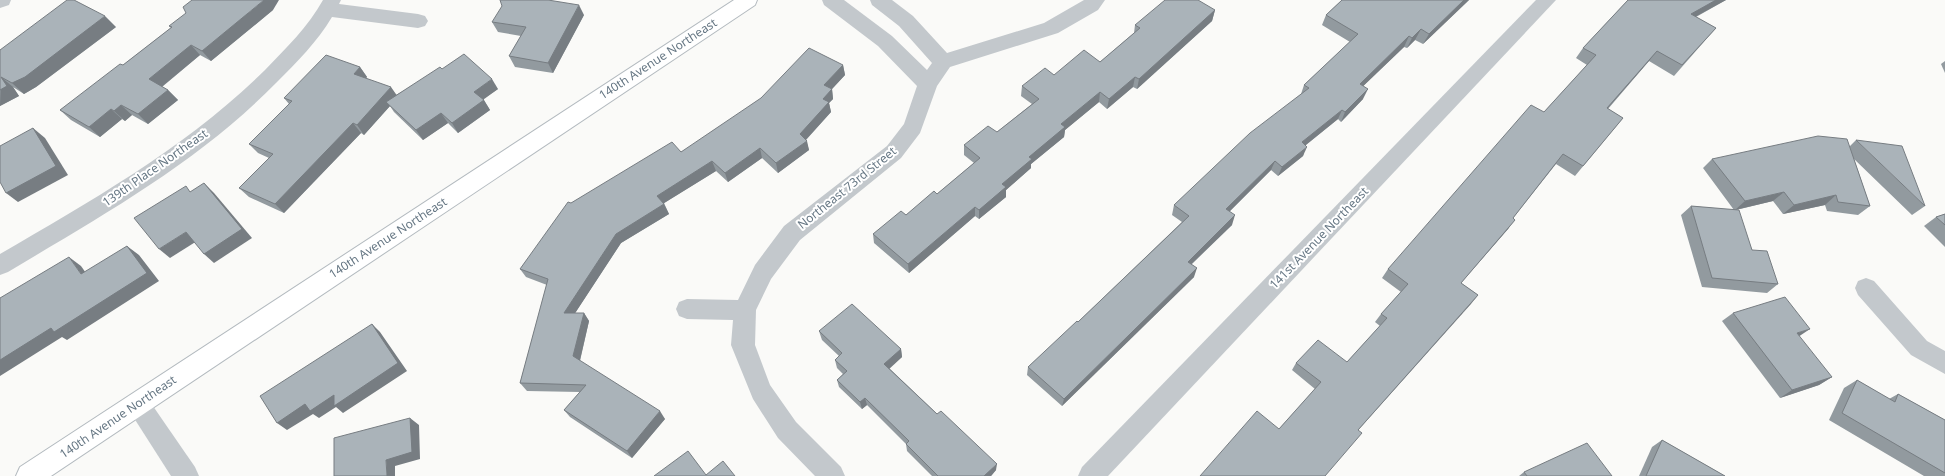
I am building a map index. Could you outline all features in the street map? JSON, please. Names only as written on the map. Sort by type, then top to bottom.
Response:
[{"type":"main road","name":"140th Avenue Northeast","points":[[29,476],[748,0]]},
{"type":"street","points":[[831,0],[885,41],[928,84]]},
{"type":"street","points":[[879,0],[906,22],[943,62],[1051,28],[1091,5],[1096,0]]},
{"type":"street","name":"141st Avenue Northeast","points":[[1091,476],[1547,0]]},
{"type":"street","name":"139th Place Northeast","points":[[0,265],[98,207],[174,158],[237,109],[290,57],[330,5],[418,21]]},
{"type":"street","name":"Northeast 73rd Street","points":[[832,476],[787,430],[761,391],[743,345],[745,310],[763,272],[792,233],[894,152],[914,127],[928,84],[943,62]]},
{"type":"street","points":[[1866,288],[1918,348],[1945,363]]},
{"type":"street","points":[[687,309],[745,310]]},
{"type":"street","points":[[137,404],[186,476]]},
{"type":"building","points":[[67,0],[74,0],[105,16],[25,77],[12,83],[1,77],[7,86],[0,90],[0,50]]},
{"type":"building","points":[[192,0],[264,0],[202,51],[191,45],[149,79],[168,90],[138,114],[121,105],[114,111],[111,109],[89,127],[60,110],[120,64],[123,65],[172,27],[169,26],[186,13],[183,7]]},
{"type":"building","points":[[500,0],[548,0],[579,5],[548,63],[509,56],[526,27],[492,22],[502,6]]},
{"type":"building","points":[[1165,0],[1198,0],[1215,10],[1139,79],[1135,77],[1109,99],[1100,92],[1061,124],[1065,127],[1029,157],[1032,159],[1002,184],[1006,187],[979,210],[975,207],[908,264],[873,234],[901,211],[906,215],[934,191],[937,194],[980,158],[964,145],[988,126],[997,132],[1039,99],[1022,86],[1045,68],[1054,75],[1084,50],[1100,62],[1140,28],[1135,25]]},
{"type":"building","points":[[1342,0],[1464,0],[1429,34],[1421,29],[1412,38],[1409,36],[1360,84],[1368,89],[1345,112],[1342,110],[1302,142],[1307,147],[1282,167],[1275,161],[1226,209],[1235,215],[1188,262],[1197,268],[1064,399],[1028,367],[1077,321],[1078,322],[1189,216],[1174,205],[1250,133],[1309,88],[1304,85],[1358,34],[1326,15]]},
{"type":"building","points":[[1628,0],[1716,0],[1691,14],[1716,28],[1682,65],[1657,51],[1607,108],[1623,118],[1583,166],[1563,154],[1513,218],[1515,220],[1461,283],[1478,295],[1358,430],[1362,433],[1325,476],[1200,476],[1257,411],[1279,429],[1321,382],[1296,363],[1318,340],[1347,362],[1387,318],[1381,314],[1408,284],[1388,269],[1531,105],[1544,112],[1596,55],[1583,48]]},
{"type":"building","points":[[809,48],[843,65],[824,85],[832,89],[823,99],[829,102],[800,134],[807,141],[776,163],[760,148],[725,173],[712,161],[657,196],[664,204],[616,234],[564,313],[584,313],[573,356],[660,411],[627,451],[564,410],[586,385],[520,383],[548,279],[520,269],[568,202],[571,203],[672,142],[681,152],[761,98]]},
{"type":"building","points":[[464,54],[492,79],[474,92],[484,100],[452,123],[441,113],[416,130],[386,102],[440,67],[442,69]]},
{"type":"building","points":[[326,55],[360,67],[354,74],[391,87],[357,125],[353,123],[275,204],[239,188],[273,154],[249,144],[292,101],[284,98]]},
{"type":"building","points":[[33,128],[56,166],[6,193],[0,182],[0,146]]},
{"type":"building","points":[[1818,136],[1847,139],[1870,206],[1838,202],[1836,195],[1794,205],[1784,192],[1745,201],[1712,159]]},
{"type":"building","points":[[1856,140],[1902,146],[1925,206]]},
{"type":"building","points":[[204,183],[242,229],[204,254],[186,232],[159,249],[134,218],[186,186],[190,192]]},
{"type":"building","points":[[1691,206],[1739,210],[1752,250],[1767,251],[1778,284],[1712,278]]},
{"type":"building","points":[[1945,214],[1945,225],[1936,217]]},
{"type":"building","points":[[127,246],[147,273],[54,332],[51,328],[0,360],[0,298],[69,257],[81,274]]},
{"type":"building","points":[[1785,297],[1810,329],[1797,333],[1832,377],[1792,390],[1733,313]]},
{"type":"building","points":[[852,304],[901,349],[884,364],[937,414],[941,411],[997,464],[984,476],[938,476],[906,444],[909,441],[865,398],[860,402],[837,380],[847,371],[835,360],[842,353],[819,331]]},
{"type":"building","points":[[372,324],[398,363],[334,406],[334,395],[310,411],[305,404],[277,423],[260,396]]},
{"type":"building","points":[[1857,380],[1895,402],[1898,394],[1945,420],[1945,473],[1842,413]]},
{"type":"building","points":[[410,418],[412,452],[386,460],[387,476],[334,476],[334,438]]},
{"type":"building","points":[[1662,440],[1725,476],[1646,476]]},
{"type":"building","points":[[1587,443],[1612,476],[1527,476],[1524,472]]},
{"type":"building","points":[[688,451],[706,475],[723,461],[735,476],[654,476]]}]
